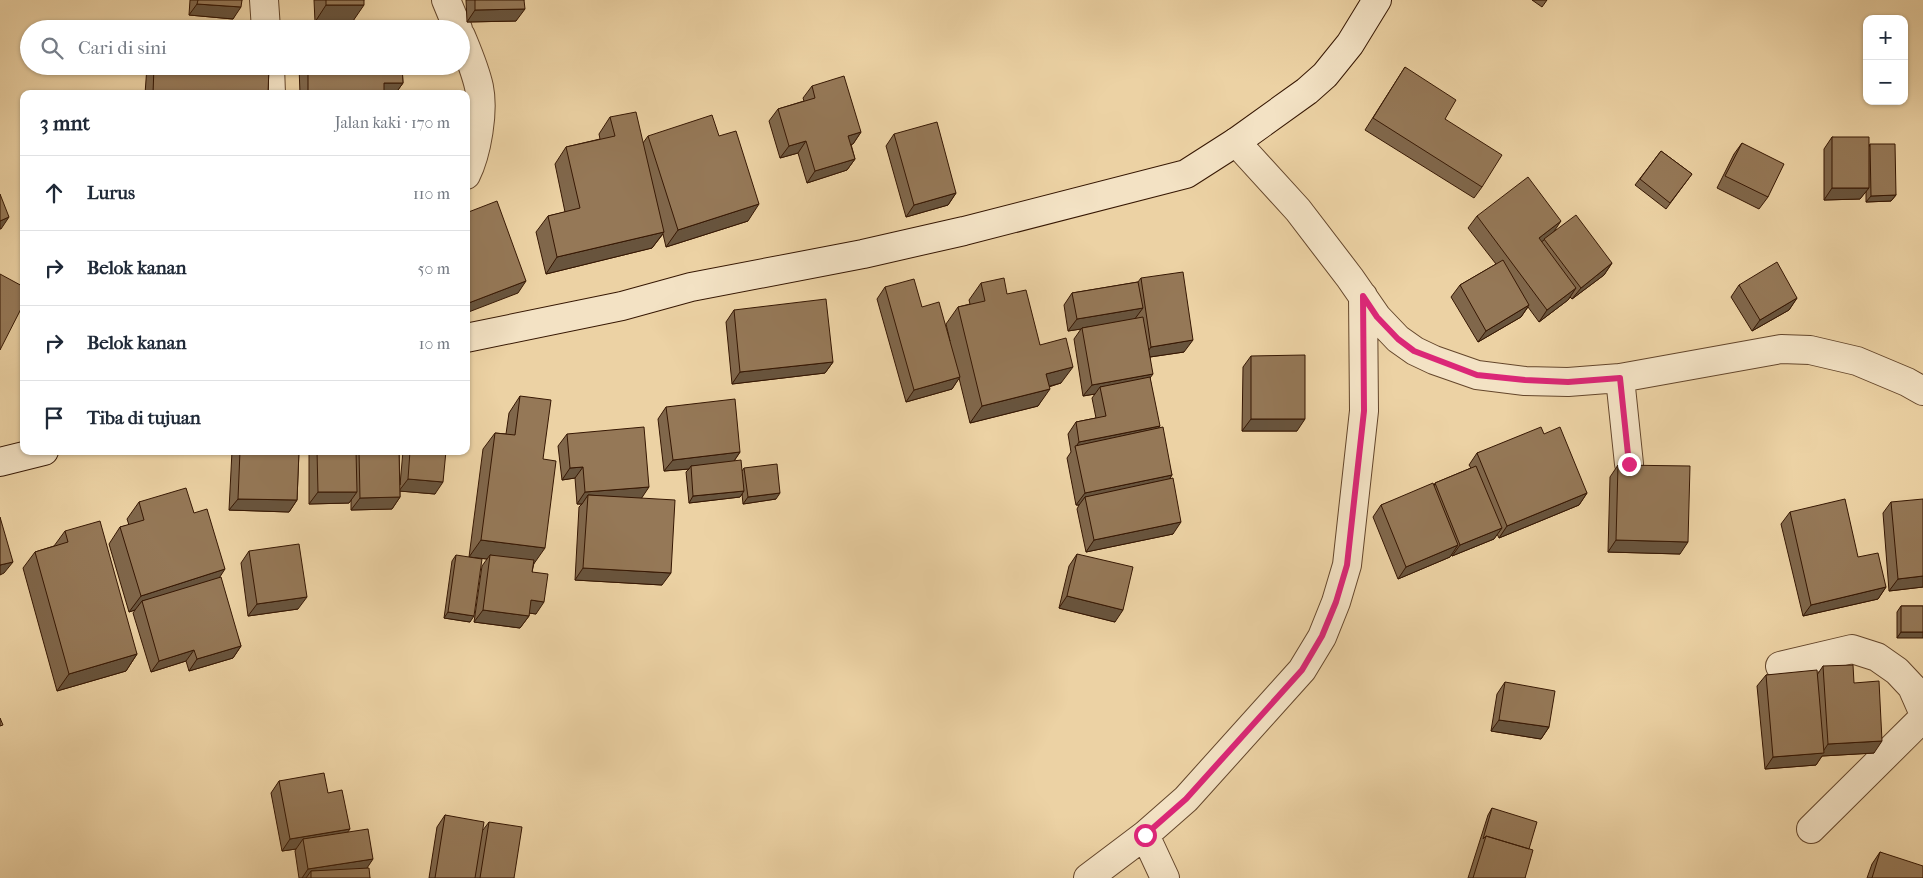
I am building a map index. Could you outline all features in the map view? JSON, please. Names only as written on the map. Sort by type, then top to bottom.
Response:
[{"type":"street","points":[[264,0],[265,20]]},
{"type":"street","points":[[446,0],[454,20]]},
{"type":"street","points":[[470,337],[622,306],[691,287],[863,254],[1186,174],[1236,142],[1307,91],[1325,75],[1350,44],[1377,0]]},
{"type":"street","points":[[470,57],[480,90],[477,141],[470,163]]},
{"type":"street","points":[[270,75],[271,90]]},
{"type":"street","points":[[1236,142],[1298,210],[1377,317],[1398,339],[1414,351],[1477,375],[1568,382],[1620,378],[1781,349],[1810,350],[1857,361],[1907,382],[1923,391]]},
{"type":"street","points":[[1088,878],[1145,835],[1186,799],[1302,670],[1322,636],[1336,602],[1347,565],[1364,411],[1363,296]]},
{"type":"street","points":[[1620,378],[1629,464]]},
{"type":"street","points":[[0,462],[28,455]]},
{"type":"street","points":[[1780,666],[1852,649],[1876,657],[1897,671],[1912,688],[1923,712]]},
{"type":"street","points":[[1811,829],[1923,718]]},
{"type":"street","points":[[1145,835],[1165,878]]},
{"type":"building","points":[[198,0],[242,0],[241,7],[197,4]]},
{"type":"building","points":[[326,0],[364,0],[364,5],[326,5]]},
{"type":"building","points":[[475,0],[524,0],[525,9],[475,10]]},
{"type":"building","points":[[1405,67],[1456,100],[1445,119],[1502,155],[1482,187],[1373,118]]},
{"type":"building","points":[[154,75],[269,75],[268,90],[153,90]]},
{"type":"building","points":[[308,75],[403,75],[403,83],[384,83],[384,90],[308,90]]},
{"type":"building","points":[[844,76],[861,132],[848,136],[855,159],[815,171],[806,141],[789,146],[778,109],[815,98],[812,86]]},
{"type":"building","points":[[636,112],[664,232],[557,257],[548,216],[580,208],[566,147],[615,136],[610,117]]},
{"type":"building","points":[[712,115],[719,136],[736,131],[759,204],[678,230],[648,136]]},
{"type":"building","points":[[937,122],[956,193],[914,205],[894,134]]},
{"type":"building","points":[[1832,137],[1869,137],[1869,188],[1832,188]]},
{"type":"building","points":[[1742,143],[1784,164],[1768,197],[1725,176]]},
{"type":"building","points":[[1870,144],[1895,144],[1896,195],[1871,196]]},
{"type":"building","points":[[1661,151],[1692,174],[1670,203],[1640,179]]},
{"type":"building","points":[[1528,177],[1561,221],[1539,238],[1576,288],[1547,310],[1477,216]]},
{"type":"building","points":[[0,194],[9,217],[0,221]]},
{"type":"building","points":[[497,201],[526,281],[470,302],[470,211]]},
{"type":"building","points":[[1576,215],[1612,263],[1581,288],[1544,239]]},
{"type":"building","points":[[1503,260],[1529,305],[1486,331],[1460,285]]},
{"type":"building","points":[[1777,262],[1797,298],[1760,320],[1739,285]]},
{"type":"building","points":[[1183,272],[1193,340],[1151,347],[1141,278]]},
{"type":"building","points":[[0,274],[20,285],[20,311],[0,350]]},
{"type":"building","points":[[1004,278],[1007,294],[1026,290],[1040,345],[1066,338],[1073,367],[1046,374],[1050,389],[982,406],[958,307],[985,301],[981,283]]},
{"type":"building","points":[[914,279],[922,307],[939,302],[960,377],[914,390],[885,287]]},
{"type":"building","points":[[1138,282],[1143,308],[1077,319],[1072,293]]},
{"type":"building","points":[[826,299],[833,362],[740,372],[734,310]]},
{"type":"building","points":[[1143,317],[1153,374],[1092,385],[1082,328]]},
{"type":"building","points":[[1305,355],[1305,419],[1251,419],[1251,356]]},
{"type":"building","points":[[1150,377],[1160,426],[1079,442],[1076,422],[1106,416],[1100,387]]},
{"type":"building","points":[[520,396],[551,400],[543,459],[556,461],[545,548],[481,540],[495,433],[515,435]]},
{"type":"building","points":[[735,399],[740,452],[673,460],[666,407]]},
{"type":"building","points":[[644,427],[649,487],[585,492],[583,467],[570,468],[567,434]]},
{"type":"building","points":[[1163,427],[1172,475],[1085,493],[1075,446]]},
{"type":"building","points":[[1541,427],[1544,434],[1560,427],[1587,493],[1507,526],[1477,453]]},
{"type":"building","points":[[240,455],[299,455],[297,500],[238,499]]},
{"type":"building","points":[[317,455],[356,455],[357,492],[318,492]]},
{"type":"building","points":[[359,455],[399,455],[400,497],[360,498]]},
{"type":"building","points":[[410,455],[446,455],[443,482],[408,479]]},
{"type":"building","points":[[741,460],[744,491],[693,496],[691,466]]},
{"type":"building","points":[[777,464],[780,493],[748,497],[744,468]]},
{"type":"building","points":[[1618,465],[1690,466],[1688,542],[1616,540]]},
{"type":"building","points":[[1476,466],[1502,528],[1460,545],[1435,483]]},
{"type":"building","points":[[1173,478],[1181,522],[1094,540],[1085,497]]},
{"type":"building","points":[[1433,483],[1458,545],[1406,567],[1381,505]]},
{"type":"building","points":[[186,488],[194,513],[207,509],[225,569],[141,596],[120,527],[144,520],[139,502]]},
{"type":"building","points":[[588,495],[675,500],[671,573],[583,568]]},
{"type":"building","points":[[1845,499],[1858,557],[1878,553],[1886,587],[1811,605],[1790,512]]},
{"type":"building","points":[[1923,499],[1923,576],[1898,579],[1891,502]]},
{"type":"building","points":[[0,517],[13,562],[0,565]]},
{"type":"building","points":[[100,521],[137,654],[69,674],[35,552],[68,542],[65,531]]},
{"type":"building","points":[[299,544],[307,597],[257,604],[249,551]]},
{"type":"building","points":[[1077,554],[1133,567],[1123,610],[1067,596]]},
{"type":"building","points":[[456,555],[482,559],[474,616],[448,612]]},
{"type":"building","points":[[490,555],[534,560],[532,572],[548,574],[544,602],[531,600],[529,616],[483,610]]},
{"type":"building","points":[[221,577],[241,646],[197,659],[194,650],[159,661],[142,601]]},
{"type":"building","points":[[1901,606],[1923,606],[1923,632],[1901,632]]},
{"type":"building","points":[[1853,665],[1854,683],[1879,681],[1882,741],[1828,744],[1823,666]]},
{"type":"building","points":[[1817,670],[1824,753],[1773,757],[1766,675]]},
{"type":"building","points":[[1505,682],[1555,691],[1549,727],[1499,720]]},
{"type":"building","points":[[324,773],[328,793],[342,790],[350,829],[290,839],[279,781]]},
{"type":"building","points":[[1492,808],[1537,822],[1529,849],[1486,836],[1483,839]]},
{"type":"building","points":[[445,815],[484,822],[475,878],[435,878]]},
{"type":"building","points":[[489,822],[522,827],[514,878],[480,878]]},
{"type":"building","points":[[368,829],[373,859],[308,869],[303,839]]},
{"type":"building","points":[[1486,836],[1533,850],[1525,878],[1473,878]]},
{"type":"building","points":[[1880,852],[1923,866],[1923,878],[1872,878]]},
{"type":"building","points":[[369,868],[370,878],[311,878],[311,871]]},
{"type":"route","points":[[1145,835],[1186,799],[1302,670],[1322,636],[1336,602],[1347,565],[1364,411],[1363,296],[1377,317],[1398,339],[1414,351],[1477,375],[1568,382],[1620,378],[1629,464]]}]
